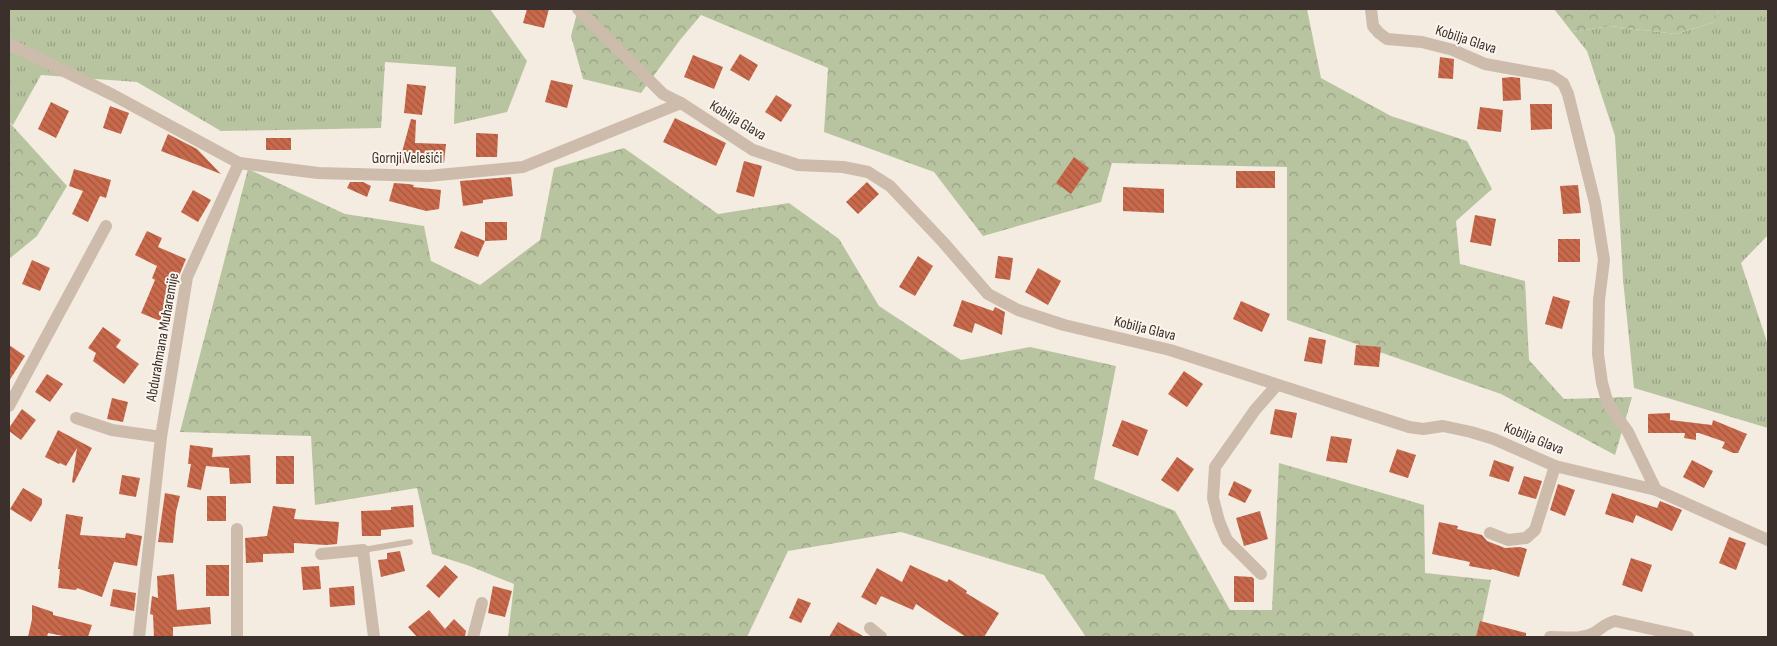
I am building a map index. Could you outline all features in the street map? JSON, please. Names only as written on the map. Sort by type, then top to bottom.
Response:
[{"type":"street","points":[[578,9],[663,94],[681,103]]},
{"type":"street","name":"Kobilja Glava","points":[[1371,9],[1373,26],[1387,39],[1430,44],[1453,50],[1485,64],[1552,76],[1563,83],[1568,94],[1595,203],[1604,260],[1598,354],[1602,383],[1608,404],[1628,432],[1656,490]]},
{"type":"street","name":"Gornji Velešići","points":[[9,44],[113,95],[239,163],[318,173],[428,176],[523,167],[681,103]]},
{"type":"street","name":"Kobilja Glava","points":[[681,103],[752,150],[798,165],[843,167],[868,172],[890,186],[943,242],[988,294],[1018,310],[1064,325],[1170,350],[1276,386],[1409,427],[1423,429],[1443,426],[1494,439],[1555,466],[1656,490],[1768,540]]},
{"type":"street","name":"Abdurahmana Muharemije","points":[[139,637],[161,437],[187,277],[239,163]]},
{"type":"street","points":[[9,406],[106,226]]},
{"type":"street","points":[[1260,574],[1227,540],[1219,521],[1213,498],[1215,467],[1255,410],[1276,386]]},
{"type":"street","points":[[76,418],[112,430],[161,437]]},
{"type":"street","points":[[1490,534],[1508,540],[1526,538],[1535,530],[1555,466]]},
{"type":"street","points":[[237,529],[237,637]]},
{"type":"street","points":[[321,554],[363,550],[374,637]]},
{"type":"street","points":[[473,637],[482,603]]},
{"type":"street","points":[[1550,637],[1584,637],[1609,623],[1615,622],[1688,637]]},
{"type":"street","points":[[870,628],[881,637]]},
{"type":"lane","points":[[363,550],[410,542]]},
{"type":"green space","points":[[9,9],[490,9],[527,61],[507,112],[454,124],[456,67],[385,62],[381,128],[221,131],[137,82],[41,75],[13,125],[9,122]]},
{"type":"green space","points":[[578,9],[1307,9],[1321,78],[1391,116],[1467,141],[1492,189],[1456,221],[1460,264],[1525,281],[1529,360],[1564,399],[1632,397],[1615,455],[1501,394],[1287,320],[1287,167],[1112,163],[1101,202],[983,236],[934,172],[824,132],[828,68],[701,15],[641,93],[583,79],[571,36]]},
{"type":"green space","points":[[1554,9],[1719,9],[1714,22],[1676,34],[1610,26],[1572,32]]},
{"type":"green space","points":[[1719,9],[1768,9],[1768,235],[1741,263],[1768,345],[1768,428],[1634,388],[1623,279],[1615,136],[1587,51],[1572,32],[1610,26],[1676,34],[1714,22]]},
{"type":"green space","points":[[9,122],[67,186],[37,236],[9,259]]},
{"type":"green space","points":[[624,148],[718,214],[789,203],[839,239],[879,306],[961,360],[1030,347],[1116,366],[1094,479],[1175,511],[1230,610],[1272,610],[1279,463],[1424,505],[1425,573],[1491,580],[1479,637],[1086,637],[1044,575],[901,532],[788,551],[747,637],[508,637],[514,584],[467,565],[432,554],[417,488],[315,505],[311,436],[180,432],[248,169],[345,214],[424,226],[431,261],[480,285],[540,240],[554,168]]},
{"type":"building","points":[[527,9],[549,9],[544,28],[523,23]]},
{"type":"building","points":[[740,54],[758,65],[749,81],[730,70]]},
{"type":"building","points":[[693,55],[723,67],[714,89],[684,77]]},
{"type":"building","points":[[1440,57],[1454,59],[1453,79],[1438,78]]},
{"type":"building","points":[[1502,78],[1520,78],[1521,100],[1503,101]]},
{"type":"building","points":[[551,80],[573,85],[567,108],[545,102]]},
{"type":"building","points":[[407,84],[426,86],[422,115],[404,113]]},
{"type":"building","points":[[776,95],[792,105],[781,122],[765,112]]},
{"type":"building","points":[[51,102],[69,111],[56,138],[38,129]]},
{"type":"building","points":[[1530,104],[1552,104],[1552,129],[1531,130]]},
{"type":"building","points":[[110,106],[129,113],[121,134],[103,128]]},
{"type":"building","points":[[1480,107],[1503,110],[1501,132],[1477,129]]},
{"type":"building","points":[[675,118],[726,143],[716,166],[663,142]]},
{"type":"building","points":[[411,119],[416,120],[415,143],[446,144],[444,163],[399,163]]},
{"type":"building","points":[[476,133],[498,134],[497,157],[476,157]]},
{"type":"building","points":[[168,134],[197,149],[221,174],[161,151]]},
{"type":"building","points":[[266,138],[291,138],[291,150],[266,150]]},
{"type":"building","points":[[1074,157],[1089,168],[1071,194],[1056,183]]},
{"type":"building","points":[[744,161],[762,166],[754,197],[736,192]]},
{"type":"building","points":[[74,169],[111,180],[106,198],[100,196],[88,222],[72,214],[83,191],[69,186]]},
{"type":"building","points":[[1236,171],[1275,171],[1275,188],[1236,188]]},
{"type":"building","points":[[511,177],[513,196],[483,200],[483,203],[463,206],[460,181]]},
{"type":"building","points":[[350,182],[363,182],[371,186],[367,197],[347,188]]},
{"type":"building","points":[[867,182],[879,194],[858,214],[846,202]]},
{"type":"building","points":[[394,183],[441,190],[439,209],[426,211],[389,201]]},
{"type":"building","points":[[1578,185],[1581,213],[1563,214],[1560,186]]},
{"type":"building","points":[[1123,187],[1164,189],[1164,213],[1123,211]]},
{"type":"building","points":[[193,190],[211,200],[198,222],[181,212]]},
{"type":"building","points":[[1475,215],[1496,219],[1491,246],[1470,242]]},
{"type":"building","points":[[485,222],[507,222],[507,240],[485,241]]},
{"type":"building","points":[[147,231],[162,238],[158,247],[186,259],[160,321],[141,313],[155,280],[152,278],[157,266],[135,255]]},
{"type":"building","points":[[461,231],[485,241],[478,257],[454,248]]},
{"type":"building","points":[[1558,239],[1580,239],[1580,262],[1558,262]]},
{"type":"building","points":[[918,256],[933,266],[915,296],[899,287]]},
{"type":"building","points":[[998,256],[1013,258],[1010,280],[995,278]]},
{"type":"building","points":[[32,260],[50,268],[40,291],[22,284]]},
{"type":"building","points":[[1038,268],[1061,281],[1048,305],[1025,292]]},
{"type":"building","points":[[1553,296],[1570,301],[1562,329],[1545,324]]},
{"type":"building","points":[[962,300],[993,311],[995,307],[1005,312],[1002,335],[975,323],[972,333],[953,326]]},
{"type":"building","points":[[1241,301],[1270,314],[1262,332],[1233,319]]},
{"type":"building","points":[[103,327],[121,340],[116,347],[139,364],[124,384],[93,361],[96,353],[88,348]]},
{"type":"building","points":[[1309,337],[1326,340],[1322,364],[1304,361]]},
{"type":"building","points":[[9,345],[25,356],[9,381]]},
{"type":"building","points":[[1356,345],[1381,347],[1379,367],[1354,365]]},
{"type":"building","points":[[1184,371],[1203,384],[1187,407],[1168,394]]},
{"type":"building","points":[[47,374],[63,384],[50,402],[35,392]]},
{"type":"building","points":[[112,398],[128,402],[123,422],[107,419]]},
{"type":"building","points":[[22,409],[36,420],[21,440],[9,431],[9,428]]},
{"type":"building","points":[[1275,409],[1297,413],[1292,438],[1270,434]]},
{"type":"building","points":[[1670,413],[1670,420],[1712,425],[1713,420],[1747,434],[1738,453],[1733,453],[1722,448],[1725,442],[1699,433],[1696,433],[1696,440],[1684,438],[1685,433],[1648,433],[1648,414]]},
{"type":"building","points":[[1122,420],[1148,430],[1138,456],[1112,446]]},
{"type":"building","points":[[58,430],[92,448],[74,483],[72,482],[77,448],[66,466],[45,457]]},
{"type":"building","points":[[1331,436],[1352,439],[1347,463],[1326,461]]},
{"type":"building","points":[[190,445],[213,448],[212,457],[250,455],[251,483],[230,484],[229,468],[206,466],[201,490],[187,487],[191,464],[188,464]]},
{"type":"building","points":[[1397,449],[1416,455],[1408,478],[1389,472]]},
{"type":"building","points":[[276,456],[294,456],[294,484],[276,484]]},
{"type":"building","points":[[1177,457],[1194,469],[1178,492],[1161,480]]},
{"type":"building","points":[[1494,460],[1514,467],[1509,482],[1489,476]]},
{"type":"building","points":[[1692,460],[1713,471],[1704,488],[1683,477]]},
{"type":"building","points":[[122,475],[140,478],[136,497],[119,494]]},
{"type":"building","points":[[1524,476],[1542,481],[1536,499],[1518,494]]},
{"type":"building","points":[[1234,481],[1252,490],[1245,503],[1228,495]]},
{"type":"building","points":[[1558,484],[1575,490],[1565,516],[1550,510]]},
{"type":"building","points":[[23,488],[42,499],[42,504],[31,522],[10,509]]},
{"type":"building","points":[[165,493],[180,496],[176,512],[173,543],[158,542]]},
{"type":"building","points":[[1612,493],[1657,508],[1660,501],[1682,510],[1672,531],[1636,515],[1633,523],[1605,514]]},
{"type":"building","points":[[207,496],[226,496],[226,521],[207,521]]},
{"type":"building","points":[[413,505],[414,527],[381,530],[381,536],[362,536],[361,511],[391,510],[391,507]]},
{"type":"building","points":[[273,506],[296,509],[294,519],[339,522],[337,544],[294,543],[294,553],[263,554],[263,562],[246,563],[245,538],[267,536]]},
{"type":"building","points":[[1260,511],[1268,539],[1244,546],[1236,518]]},
{"type":"building","points":[[66,514],[83,517],[80,535],[125,538],[126,533],[142,536],[137,566],[114,562],[102,597],[77,588],[76,590],[58,588],[60,569],[58,569]]},
{"type":"building","points":[[1439,522],[1458,526],[1457,529],[1482,535],[1487,541],[1505,548],[1520,547],[1527,549],[1519,577],[1492,569],[1469,566],[1470,562],[1432,554]]},
{"type":"building","points":[[1729,537],[1746,543],[1736,570],[1719,563]]},
{"type":"building","points":[[400,551],[405,571],[381,577],[378,560],[387,559],[387,553]]},
{"type":"building","points":[[1631,558],[1652,565],[1642,592],[1622,585]]},
{"type":"building","points":[[206,565],[229,565],[229,596],[206,596]]},
{"type":"building","points":[[445,565],[458,577],[439,598],[426,586]]},
{"type":"building","points":[[910,565],[947,582],[949,579],[967,591],[966,593],[999,613],[984,637],[966,637],[916,604],[913,610],[881,596],[876,605],[861,597],[877,568],[902,582]]},
{"type":"building","points":[[319,566],[321,589],[303,590],[301,567]]},
{"type":"building","points":[[174,574],[177,610],[210,607],[211,624],[173,627],[173,637],[154,637],[153,615],[150,614],[152,596],[158,598],[157,576]]},
{"type":"building","points":[[1234,576],[1252,577],[1254,579],[1254,602],[1234,602]]},
{"type":"building","points":[[354,586],[355,605],[330,607],[329,588]]},
{"type":"building","points":[[493,586],[512,591],[505,617],[488,613]]},
{"type":"building","points":[[113,589],[136,593],[134,611],[110,606]]},
{"type":"building","points":[[798,598],[811,603],[801,623],[789,618]]},
{"type":"building","points":[[32,605],[53,612],[53,615],[92,625],[88,637],[68,637],[48,633],[47,637],[28,637],[32,619]]},
{"type":"building","points":[[429,610],[445,629],[454,619],[466,631],[465,637],[417,637],[408,627]]},
{"type":"building","points":[[1480,621],[1526,633],[1526,637],[1476,637]]},
{"type":"building","points":[[838,622],[865,637],[829,637]]}]
